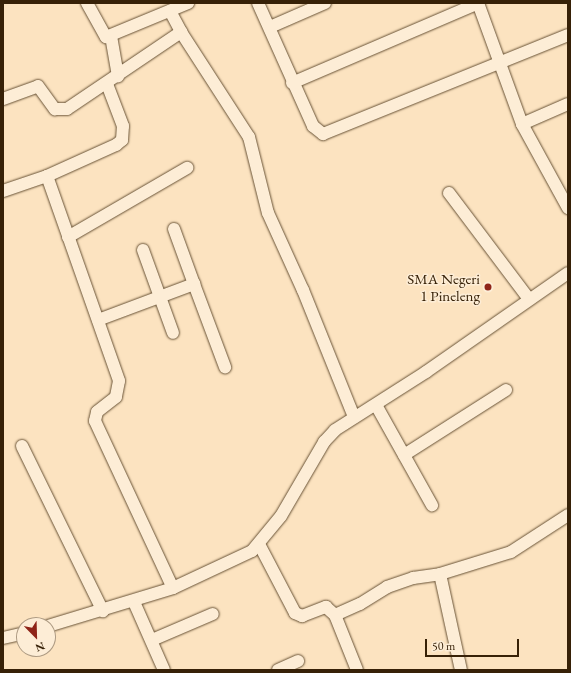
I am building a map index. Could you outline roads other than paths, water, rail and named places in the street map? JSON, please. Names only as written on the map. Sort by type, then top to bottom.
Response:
[{"type":"street","points":[[87,3],[104,36],[111,36],[188,3]]},
{"type":"street","points":[[258,3],[270,27],[292,83],[314,128],[318,132],[328,134],[499,62],[568,35]]},
{"type":"street","points":[[270,27],[325,3]]},
{"type":"street","points":[[292,83],[479,3],[522,124],[568,208]]},
{"type":"street","points":[[170,11],[181,32],[250,138],[268,213],[304,290],[354,417]]},
{"type":"street","points":[[3,100],[38,86],[55,109],[63,110],[107,84],[181,32]]},
{"type":"street","points":[[111,36],[118,76]]},
{"type":"street","points":[[3,191],[47,176],[116,145],[122,140],[125,132],[107,84]]},
{"type":"street","points":[[522,124],[568,104]]},
{"type":"street","points":[[68,238],[187,168]]},
{"type":"street","points":[[47,176],[120,385],[116,397],[97,412],[95,421],[173,588]]},
{"type":"street","points":[[449,193],[529,299]]},
{"type":"street","points":[[174,229],[225,367]]},
{"type":"street","points":[[143,250],[173,333]]},
{"type":"street","points":[[56,624],[134,602],[173,588],[238,559],[259,544],[287,506],[324,442],[335,430],[426,372],[529,299],[567,275]]},
{"type":"street","points":[[98,320],[194,284]]},
{"type":"street","points":[[404,455],[506,390]]},
{"type":"street","points":[[376,405],[432,505]]},
{"type":"street","points":[[22,446],[103,611]]},
{"type":"street","points":[[335,615],[360,604],[387,586],[413,578],[440,574],[499,558],[568,515]]},
{"type":"street","points":[[259,544],[295,613],[302,616],[326,607],[335,615],[357,670]]},
{"type":"street","points":[[440,574],[462,670]]},
{"type":"street","points":[[134,602],[164,670]]},
{"type":"street","points":[[152,640],[213,614]]},
{"type":"street","points":[[3,638],[16,635]]},
{"type":"street","points":[[278,670],[298,661]]},
{"type":"place","name":"SMA Negeri 1 Pineleng","points":[[488,287]]}]
